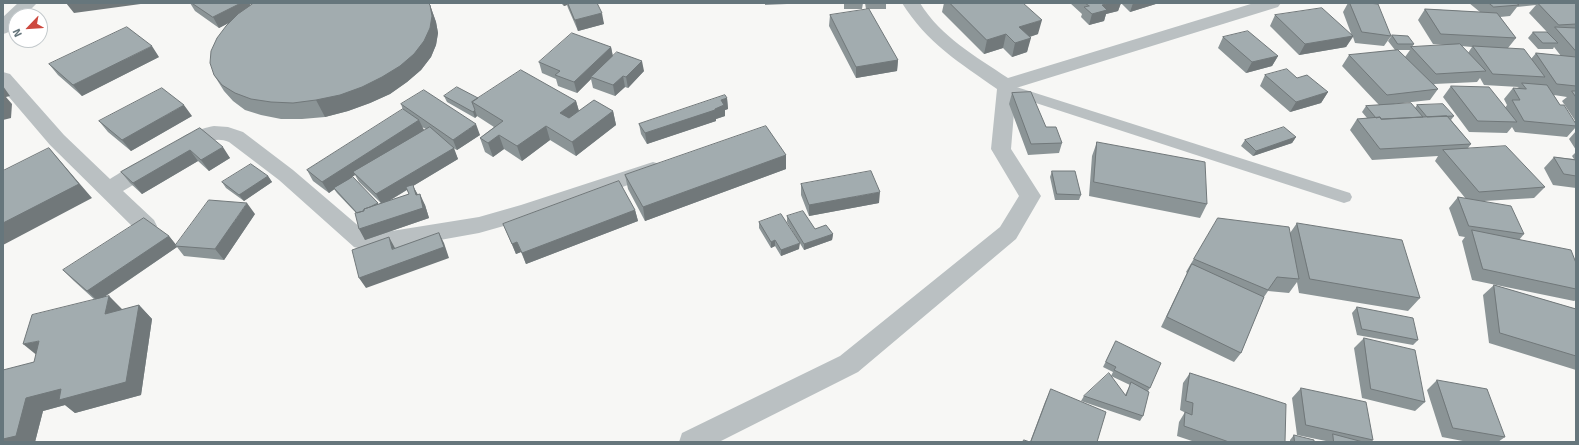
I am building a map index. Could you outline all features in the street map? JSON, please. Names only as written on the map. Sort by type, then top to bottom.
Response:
[{"type":"street","points":[[3,29],[28,3]]},
{"type":"street","points":[[911,3],[924,24],[952,48],[1006,87]]},
{"type":"street","points":[[1006,87],[1272,3]]},
{"type":"street","points":[[3,78],[57,140],[146,226]]},
{"type":"street","points":[[692,442],[849,364],[1008,233],[1030,196],[1001,150],[1006,87]]},
{"type":"street","points":[[109,190],[202,136],[209,133],[223,132],[236,137],[286,175],[362,241],[373,243],[479,225],[524,212],[671,163]]},
{"type":"lane","points":[[1006,87],[1344,197]]},
{"type":"building","points":[[192,3],[241,3],[213,17]]},
{"type":"building","points":[[254,3],[428,3],[430,5],[432,16],[430,28],[424,41],[414,54],[400,66],[382,77],[362,87],[340,95],[293,103],[271,102],[251,99],[235,93],[222,85],[214,75],[210,63],[211,51],[217,38],[238,14]]},
{"type":"building","points":[[568,3],[597,3],[602,13],[575,20]]},
{"type":"building","points":[[950,3],[1023,3],[1042,20],[1019,27],[1031,38],[1015,43],[1006,34],[987,40]]},
{"type":"building","points":[[1085,3],[1111,3],[1102,5],[1107,10],[1092,14],[1084,7],[1089,6]]},
{"type":"building","points":[[1350,3],[1378,4],[1391,36],[1362,32]]},
{"type":"building","points":[[1489,3],[1516,3],[1519,5],[1494,7]]},
{"type":"building","points":[[1538,3],[1576,3],[1576,24],[1559,25]]},
{"type":"building","points":[[1322,8],[1353,36],[1305,44],[1275,15]]},
{"type":"building","points":[[869,9],[898,60],[856,67],[830,15]]},
{"type":"building","points":[[1425,9],[1497,13],[1516,38],[1441,34]]},
{"type":"building","points":[[127,27],[152,46],[73,85],[49,64]]},
{"type":"building","points":[[1555,27],[1576,28],[1576,51]]},
{"type":"building","points":[[1248,31],[1278,56],[1252,62],[1223,37]]},
{"type":"building","points":[[1533,32],[1547,32],[1558,43],[1543,43]]},
{"type":"building","points":[[572,33],[611,47],[574,82],[555,75],[560,71],[539,62]]},
{"type":"building","points":[[1392,35],[1408,36],[1414,44],[1398,44]]},
{"type":"building","points":[[1460,44],[1486,71],[1436,74],[1411,47]]},
{"type":"building","points":[[1473,46],[1524,49],[1545,77],[1493,74]]},
{"type":"building","points":[[1398,50],[1438,89],[1387,95],[1349,55]]},
{"type":"building","points":[[617,52],[642,61],[626,77],[623,76],[613,85],[591,77]]},
{"type":"building","points":[[1536,53],[1576,57],[1576,86],[1557,84]]},
{"type":"building","points":[[1287,69],[1297,78],[1307,75],[1328,92],[1296,102],[1265,75]]},
{"type":"building","points":[[521,70],[576,101],[560,113],[569,118],[594,100],[613,111],[572,142],[546,126],[517,146],[499,135],[488,143],[480,138],[503,121],[472,102]]},
{"type":"building","points":[[1522,83],[1547,85],[1560,105],[1564,105],[1576,126],[1524,121],[1512,100],[1520,100],[1513,88],[1526,89]]},
{"type":"building","points":[[1451,86],[1489,87],[1517,122],[1478,121]]},
{"type":"building","points":[[457,87],[478,98],[472,102],[475,110],[473,112],[444,96]]},
{"type":"building","points":[[162,88],[184,105],[122,140],[99,121]]},
{"type":"building","points":[[424,90],[476,124],[453,140],[401,104]]},
{"type":"building","points":[[1572,91],[1576,91],[1576,97]]},
{"type":"building","points":[[1031,92],[1046,127],[1056,127],[1062,143],[1031,144],[1012,93]]},
{"type":"building","points":[[725,95],[727,98],[721,100],[724,105],[715,110],[645,133],[639,124]]},
{"type":"building","points":[[1411,103],[1423,117],[1381,119],[1380,117],[1376,118],[1366,106]]},
{"type":"building","points":[[1443,104],[1454,116],[1427,117],[1417,105]]},
{"type":"building","points":[[403,109],[419,120],[322,182],[307,170]]},
{"type":"building","points":[[1447,116],[1471,144],[1380,149],[1357,119],[1380,117],[1381,119]]},
{"type":"building","points":[[766,126],[786,155],[643,207],[625,175]]},
{"type":"building","points":[[430,127],[454,148],[376,194],[353,172]]},
{"type":"building","points":[[1284,127],[1296,137],[1256,151],[1245,140]]},
{"type":"building","points":[[200,128],[223,147],[201,160],[190,150],[133,183],[121,172]]},
{"type":"building","points":[[1097,142],[1205,162],[1207,204],[1094,182]]},
{"type":"building","points":[[1506,146],[1545,187],[1479,192],[1443,150]]},
{"type":"building","points":[[49,148],[79,184],[3,223],[3,171]]},
{"type":"building","points":[[1554,157],[1576,160],[1576,176],[1564,174]]},
{"type":"building","points":[[251,164],[268,176],[239,195],[222,182]]},
{"type":"building","points":[[871,171],[880,192],[809,205],[801,184]]},
{"type":"building","points":[[1052,171],[1075,171],[1081,195],[1057,194]]},
{"type":"building","points":[[353,177],[378,203],[357,213],[334,188]]},
{"type":"building","points":[[619,181],[635,210],[522,253],[517,242],[512,244],[503,224]]},
{"type":"building","points":[[413,185],[416,195],[420,194],[423,208],[359,229],[355,213],[409,194],[406,187]]},
{"type":"building","points":[[1458,197],[1511,206],[1524,234],[1469,226]]},
{"type":"building","points":[[209,200],[247,203],[215,249],[175,246]]},
{"type":"building","points":[[803,211],[815,229],[826,225],[833,234],[804,244],[787,216]]},
{"type":"building","points":[[781,214],[800,243],[781,250],[775,240],[771,242],[759,222]]},
{"type":"building","points":[[144,218],[169,236],[87,291],[63,270]]},
{"type":"building","points":[[1218,218],[1289,227],[1299,279],[1277,277],[1268,290],[1194,259]]},
{"type":"building","points":[[1297,223],[1402,240],[1420,298],[1310,279]]},
{"type":"building","points":[[1472,230],[1571,250],[1576,263],[1576,289],[1483,269]]},
{"type":"building","points":[[439,233],[444,247],[359,278],[352,250],[389,237],[392,249]]},
{"type":"building","points":[[1192,264],[1264,297],[1241,353],[1167,317]]},
{"type":"building","points":[[1494,285],[1576,309],[1576,356],[1500,333]]},
{"type":"building","points":[[109,296],[105,314],[139,305],[126,382],[59,400],[61,389],[26,398],[16,436],[3,439],[3,370],[34,362],[39,341],[23,344],[32,315]]},
{"type":"building","points":[[1357,307],[1413,318],[1418,340],[1362,329]]},
{"type":"building","points":[[1364,338],[1415,350],[1425,402],[1371,389]]},
{"type":"building","points":[[1116,341],[1161,363],[1150,388],[1114,370],[1116,367],[1106,362]]},
{"type":"building","points":[[1109,373],[1126,396],[1131,382],[1149,392],[1143,416],[1084,396]]},
{"type":"building","points":[[1190,373],[1286,404],[1285,442],[1229,442],[1184,426],[1185,412],[1192,415],[1193,403],[1186,401]]},
{"type":"building","points":[[1437,380],[1487,389],[1505,437],[1453,428]]},
{"type":"building","points":[[1301,388],[1366,402],[1373,440],[1306,425]]},
{"type":"building","points":[[1051,389],[1106,412],[1097,442],[1031,442]]},
{"type":"building","points":[[1333,434],[1363,442],[1334,442]]},
{"type":"building","points":[[1294,435],[1314,440],[1314,442],[1295,442]]}]
